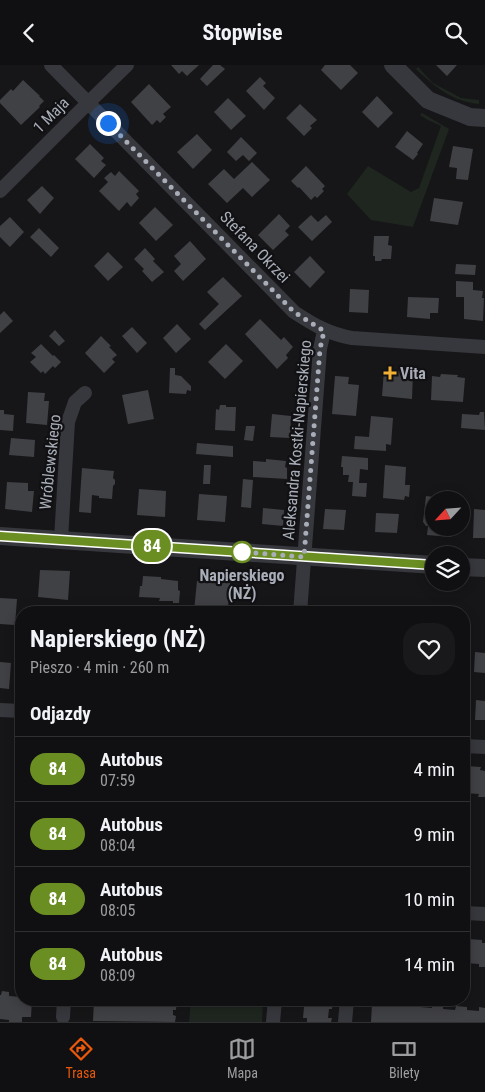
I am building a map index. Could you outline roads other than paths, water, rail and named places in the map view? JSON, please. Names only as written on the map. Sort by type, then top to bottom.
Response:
[{"type":"street","name":"Stefana Okrzei","points":[[51,65],[294,312],[324,331],[352,338],[485,347]]},
{"type":"street","name":"1 Maja","points":[[0,191],[127,65]]},
{"type":"street","points":[[393,65],[428,100],[470,117],[485,118]]},
{"type":"street","name":"Aleksandra Kostki-Napierskiego","points":[[300,606],[320,349],[324,331]]},
{"type":"street","name":"Wróblewskiego","points":[[61,539],[68,422],[75,401],[85,393]]},
{"type":"street","points":[[0,536],[425,564]]},
{"type":"street","points":[[470,567],[485,568]]},
{"type":"street","points":[[0,710],[15,711]]},
{"type":"street","points":[[470,746],[485,747]]},
{"type":"street","points":[[470,913],[485,914]]},
{"type":"street","points":[[64,1006],[64,1017]]},
{"type":"street","points":[[273,1022],[274,1006]]},
{"type":"street","points":[[346,1022],[347,1006]]},
{"type":"place","name":"Vita","points":[[390,373]]},
{"type":"place","name":"Napierskiego (NŻ)","points":[[242,552]]}]
